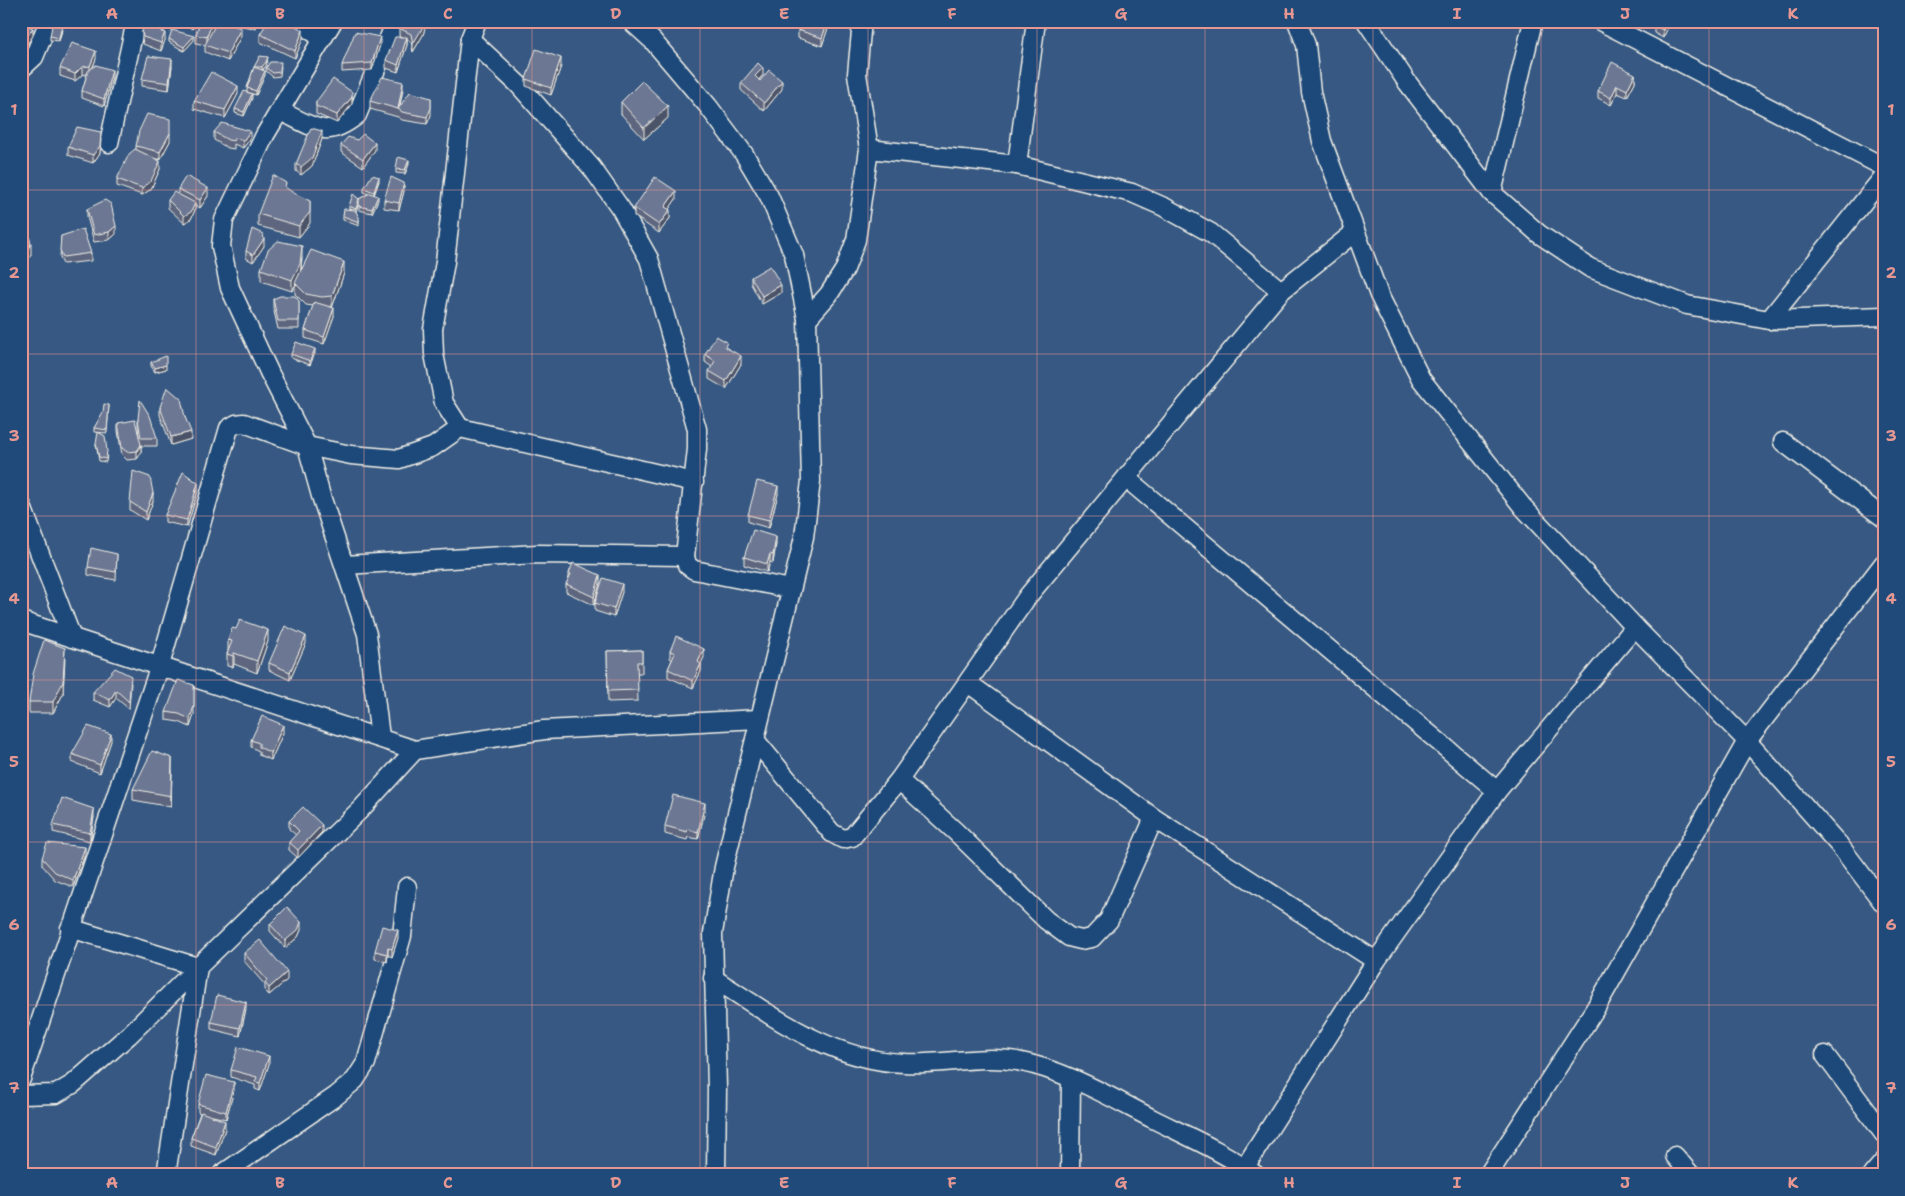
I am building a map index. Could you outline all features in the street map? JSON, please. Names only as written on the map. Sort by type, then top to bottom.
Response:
[{"type":"street","points":[[21,69],[34,57],[48,21]]},
{"type":"street","points":[[109,144],[136,21]]},
{"type":"street","points":[[296,21],[322,38]]},
{"type":"street","points":[[332,21],[309,64],[265,135],[224,220],[221,246],[230,288],[270,374],[307,446],[321,496],[362,618],[370,648],[380,738]]},
{"type":"street","points":[[280,111],[319,129],[330,130],[345,125],[357,115],[396,21]]},
{"type":"street","points":[[477,21],[470,39],[445,262],[433,328],[434,354],[444,403],[460,428],[694,482]]},
{"type":"street","points":[[631,21],[653,41],[708,106],[744,154],[764,187],[794,255],[808,319],[810,481],[804,538],[759,719],[716,908],[713,933],[718,1088],[716,1175]]},
{"type":"street","points":[[808,319],[829,294],[845,269],[856,240],[869,148],[857,74],[862,21]]},
{"type":"street","points":[[1017,165],[1036,21]]},
{"type":"street","points":[[1298,21],[1306,45],[1311,92],[1322,140],[1379,295],[1421,379],[1523,507],[1635,627],[1747,741],[1808,809],[1882,897]]},
{"type":"street","points":[[1366,21],[1407,82],[1492,193],[1539,234],[1590,268],[1687,305],[1769,320],[1884,316]]},
{"type":"street","points":[[1492,193],[1533,21]]},
{"type":"street","points":[[1600,21],[1884,167]]},
{"type":"street","points":[[470,39],[519,85],[592,168],[621,209],[649,259],[696,429],[697,449],[685,556],[687,565],[694,570],[791,589]]},
{"type":"street","points":[[869,148],[1017,165],[1132,193],[1164,207],[1211,233],[1281,291]]},
{"type":"street","points":[[1769,320],[1884,176]]},
{"type":"street","points":[[755,740],[832,833],[847,839],[856,833],[899,780],[1028,596],[1281,291],[1355,232]]},
{"type":"street","points":[[21,1079],[70,928],[160,665],[229,428],[236,424],[244,423],[307,446],[351,455],[399,459],[433,447],[460,428]]},
{"type":"street","points":[[1783,442],[1884,518]]},
{"type":"street","points":[[1126,478],[1497,791]]},
{"type":"street","points":[[21,504],[72,638]]},
{"type":"street","points":[[344,565],[537,554],[685,556]]},
{"type":"street","points":[[1491,1174],[1595,1009],[1747,741],[1884,562]]},
{"type":"street","points":[[21,621],[415,750],[544,730],[759,719]]},
{"type":"street","points":[[713,978],[777,1019],[811,1038],[860,1058],[905,1063],[1008,1060],[1028,1064],[1071,1079],[1251,1171],[1376,961],[1497,791],[1635,627]]},
{"type":"street","points":[[968,683],[1154,818],[1376,961]]},
{"type":"street","points":[[21,1095],[56,1094],[73,1084],[129,1035],[361,809],[415,750]]},
{"type":"street","points":[[899,780],[956,832],[1046,920],[1069,937],[1081,940],[1092,938],[1109,920],[1154,818]]},
{"type":"street","points":[[221,1175],[336,1096],[356,1080],[366,1063],[402,936],[407,887]]},
{"type":"street","points":[[70,928],[198,967]]},
{"type":"street","points":[[166,1175],[198,967]]},
{"type":"street","points":[[1825,1055],[1884,1134]]},
{"type":"street","points":[[1070,1175],[1071,1079]]},
{"type":"street","points":[[1675,1156],[1691,1175]]},
{"type":"street","points":[[1872,1175],[1884,1161]]},
{"type":"building","points":[[53,21],[63,22],[59,38],[50,36]]},
{"type":"building","points":[[148,21],[164,22],[161,32],[165,32],[161,43],[143,37],[142,31]]},
{"type":"building","points":[[200,21],[214,21],[207,37],[196,35]]},
{"type":"building","points":[[217,21],[241,28],[228,53],[205,45]]},
{"type":"building","points":[[268,21],[286,21],[303,30],[295,51],[260,34]]},
{"type":"building","points":[[402,21],[425,21],[413,44],[411,34],[399,28]]},
{"type":"building","points":[[801,21],[828,21],[822,38],[798,30]]},
{"type":"building","points":[[1656,21],[1667,21],[1663,30],[1654,26]]},
{"type":"building","points":[[21,23],[33,28],[21,44]]},
{"type":"building","points":[[172,30],[194,36],[184,47],[169,39]]},
{"type":"building","points":[[355,32],[380,37],[372,63],[342,65]]},
{"type":"building","points":[[395,37],[407,37],[398,65],[386,60]]},
{"type":"building","points":[[72,43],[96,51],[90,66],[82,67],[75,74],[60,68]]},
{"type":"building","points":[[536,49],[561,58],[551,88],[526,79]]},
{"type":"building","points":[[148,56],[172,59],[169,83],[142,79]]},
{"type":"building","points":[[260,56],[268,57],[266,62],[262,67],[254,67]]},
{"type":"building","points":[[270,62],[281,62],[280,72],[273,73],[266,68]]},
{"type":"building","points":[[1612,62],[1635,74],[1627,90],[1617,85],[1611,98],[1598,91]]},
{"type":"building","points":[[758,63],[763,68],[755,76],[760,81],[769,70],[782,81],[764,103],[741,83]]},
{"type":"building","points":[[96,65],[112,70],[104,99],[82,91],[88,71]]},
{"type":"building","points":[[254,67],[265,71],[256,91],[247,88]]},
{"type":"building","points":[[211,72],[238,86],[225,110],[194,101]]},
{"type":"building","points":[[382,77],[403,82],[398,109],[370,101]]},
{"type":"building","points":[[333,79],[352,92],[352,97],[337,115],[316,106],[316,102]]},
{"type":"building","points":[[642,81],[668,106],[644,128],[621,102]]},
{"type":"building","points":[[244,91],[252,94],[244,112],[235,109]]},
{"type":"building","points":[[410,92],[431,98],[431,108],[427,117],[402,112],[398,109]]},
{"type":"building","points":[[147,114],[170,119],[170,133],[160,152],[136,146],[139,131]]},
{"type":"building","points":[[222,123],[250,131],[243,141],[234,137],[234,141],[228,140],[214,132]]},
{"type":"building","points":[[77,127],[101,132],[100,146],[93,155],[68,147]]},
{"type":"building","points":[[311,128],[322,131],[312,158],[301,167],[296,164]]},
{"type":"building","points":[[363,134],[375,143],[363,159],[341,145],[348,137],[357,140]]},
{"type":"building","points":[[135,149],[160,161],[151,181],[142,188],[117,179],[129,154]]},
{"type":"building","points":[[398,157],[409,160],[405,170],[396,169]]},
{"type":"building","points":[[273,175],[286,183],[285,187],[292,192],[310,201],[310,212],[299,226],[258,214]]},
{"type":"building","points":[[372,175],[379,177],[374,192],[364,188]]},
{"type":"building","points":[[186,176],[208,188],[200,200],[178,189]]},
{"type":"building","points":[[391,177],[404,183],[399,203],[384,200]]},
{"type":"building","points":[[655,177],[676,191],[665,207],[670,210],[659,225],[634,208]]},
{"type":"building","points":[[174,192],[195,203],[191,212],[184,216],[168,200]]},
{"type":"building","points":[[370,193],[378,196],[372,209],[359,206],[359,199]]},
{"type":"building","points":[[353,194],[359,199],[356,209],[349,206]]},
{"type":"building","points":[[105,200],[111,204],[116,226],[109,232],[94,235],[87,209]]},
{"type":"building","points":[[344,209],[355,210],[359,217],[359,222],[343,216]]},
{"type":"building","points":[[26,226],[31,243],[21,262],[21,227]]},
{"type":"building","points":[[83,229],[91,253],[63,257],[60,250],[61,236]]},
{"type":"building","points":[[252,229],[263,234],[264,239],[253,255],[246,251]]},
{"type":"building","points":[[278,241],[302,246],[300,264],[292,280],[261,269],[268,250]]},
{"type":"building","points":[[311,250],[344,262],[332,296],[322,297],[306,294],[295,283]]},
{"type":"building","points":[[770,266],[781,285],[762,296],[751,277]]},
{"type":"building","points":[[280,296],[295,296],[299,301],[299,321],[278,321],[273,299]]},
{"type":"building","points":[[314,302],[334,308],[324,337],[305,330]]},
{"type":"building","points":[[716,336],[727,342],[725,347],[741,356],[726,381],[709,371],[715,361],[705,354]]},
{"type":"building","points":[[296,342],[315,349],[310,361],[291,354]]},
{"type":"building","points":[[166,356],[166,365],[155,368],[151,362]]},
{"type":"building","points":[[167,387],[181,399],[191,432],[171,437],[160,407]]},
{"type":"building","points":[[140,400],[150,416],[157,438],[141,438],[138,419]]},
{"type":"building","points":[[104,404],[109,405],[107,430],[94,428],[103,412]]},
{"type":"building","points":[[135,420],[141,445],[137,451],[127,452],[122,448],[118,423]]},
{"type":"building","points":[[98,432],[105,436],[106,459],[99,457],[96,444]]},
{"type":"building","points":[[133,471],[150,477],[153,493],[146,512],[130,502]]},
{"type":"building","points":[[183,472],[198,483],[187,520],[165,515]]},
{"type":"building","points":[[757,481],[778,486],[769,520],[748,515]]},
{"type":"building","points":[[753,530],[776,537],[773,555],[770,554],[767,564],[744,557]]},
{"type":"building","points":[[91,548],[117,554],[116,572],[88,567]]},
{"type":"building","points":[[573,563],[600,575],[594,597],[566,584],[571,574],[569,573]]},
{"type":"building","points":[[603,578],[622,584],[614,609],[595,603]]},
{"type":"building","points":[[240,620],[268,630],[257,661],[234,653],[233,656],[227,654],[232,641],[228,640],[232,628],[236,629]]},
{"type":"building","points":[[285,626],[306,636],[290,672],[269,663]]},
{"type":"building","points":[[676,636],[704,649],[698,662],[701,664],[693,681],[668,669],[675,653],[670,651]]},
{"type":"building","points":[[44,640],[65,648],[63,682],[53,702],[29,702],[33,674]]},
{"type":"building","points":[[642,650],[642,662],[637,662],[638,690],[608,691],[607,651]]},
{"type":"building","points":[[115,668],[131,676],[129,702],[116,690],[110,700],[93,692]]},
{"type":"building","points":[[178,680],[194,685],[194,706],[190,719],[179,714],[166,712]]},
{"type":"building","points":[[262,716],[283,725],[271,753],[259,747],[259,743],[251,740]]},
{"type":"building","points":[[88,726],[111,734],[100,765],[72,754]]},
{"type":"building","points":[[152,751],[172,758],[171,796],[133,789]]},
{"type":"building","points":[[673,795],[705,803],[698,832],[688,829],[687,832],[665,826]]},
{"type":"building","points":[[62,798],[94,809],[90,833],[53,825]]},
{"type":"building","points":[[303,807],[322,825],[298,850],[289,842],[299,831],[289,821]]},
{"type":"building","points":[[47,843],[85,847],[73,880],[55,872],[42,858]]},
{"type":"building","points":[[287,907],[301,922],[298,930],[285,941],[270,924]]},
{"type":"building","points":[[382,926],[398,930],[392,949],[388,948],[387,954],[375,951]]},
{"type":"building","points":[[260,940],[287,972],[269,988],[265,983],[267,980],[244,953]]},
{"type":"building","points":[[217,995],[246,1002],[240,1028],[211,1022]]},
{"type":"building","points":[[238,1047],[269,1056],[260,1083],[255,1082],[257,1077],[231,1070]]},
{"type":"building","points":[[206,1075],[234,1082],[226,1112],[198,1104]]},
{"type":"building","points":[[201,1112],[225,1121],[216,1147],[191,1138]]}]
